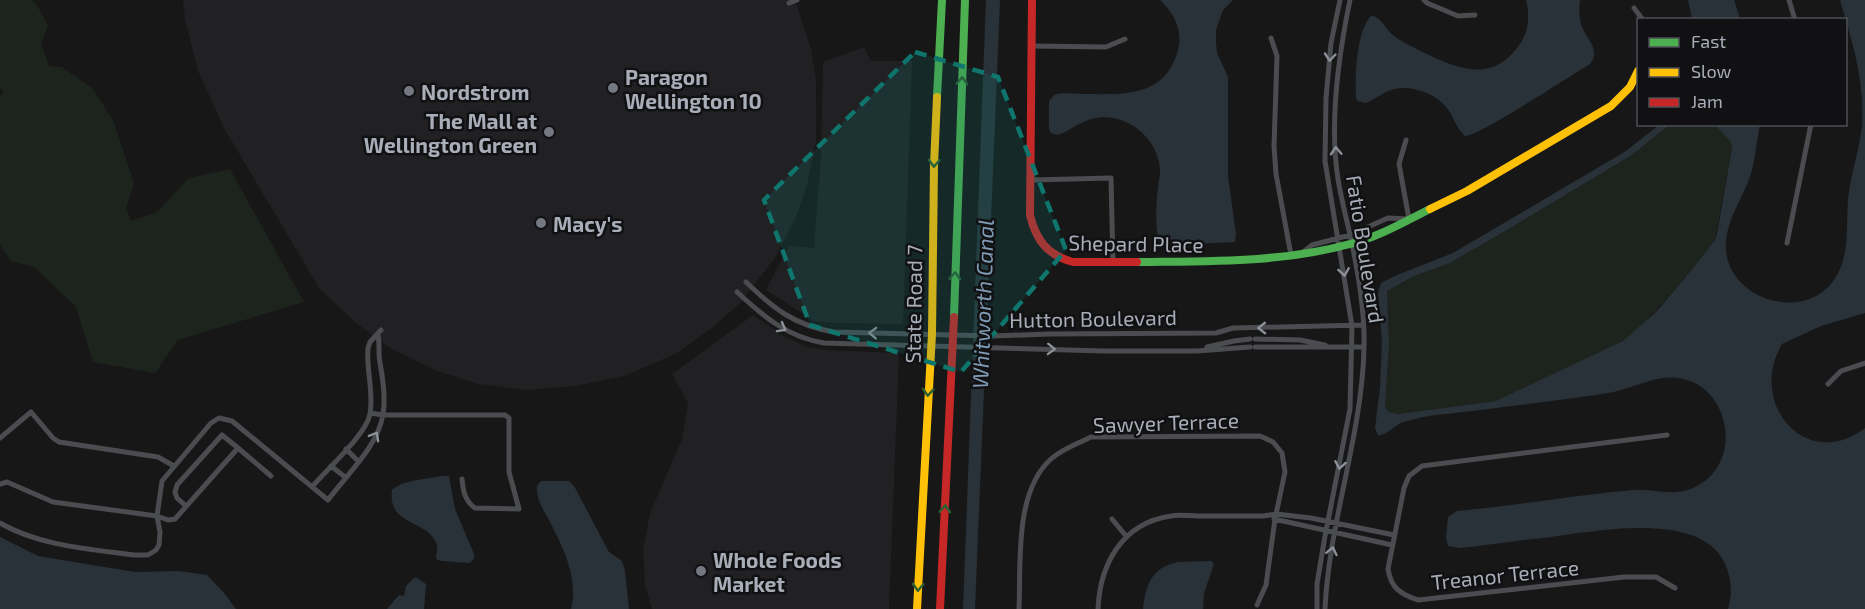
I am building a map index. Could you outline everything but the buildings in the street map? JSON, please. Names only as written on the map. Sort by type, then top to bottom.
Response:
[{"type":"main road","name":"State Road 7","points":[[917,609],[932,334],[934,165],[942,0]]},
{"type":"main road","points":[[959,0],[964,38]]},
{"type":"main road","name":"State Road 7","points":[[940,609],[953,348],[965,0]]},
{"type":"main road","name":"Shepard Place","points":[[1032,0],[1030,215],[1034,232],[1043,246],[1057,259],[1073,262],[1215,263],[1248,261],[1302,253],[1340,242],[1352,244],[1467,191],[1611,106],[1630,87],[1637,73]]},
{"type":"street","points":[[789,3],[797,0]]},
{"type":"street","name":"Fatio Boulevard","points":[[1317,609],[1317,584],[1350,410],[1352,326],[1325,161],[1326,98],[1330,54],[1340,0]]},
{"type":"street","name":"Fatio Boulevard","points":[[1325,609],[1327,573],[1359,412],[1364,347],[1361,293],[1340,190],[1335,142],[1338,63],[1350,0]]},
{"type":"street","points":[[1424,0],[1458,16],[1475,15]]},
{"type":"street","points":[[1789,0],[1794,18]]},
{"type":"street","points":[[1634,8],[1642,18]]},
{"type":"street","points":[[1270,38],[1277,56],[1274,146],[1276,174],[1291,255]]},
{"type":"street","points":[[1032,46],[1106,47],[1125,39]]},
{"type":"street","points":[[1787,243],[1811,126]]},
{"type":"street","points":[[1406,140],[1399,164],[1409,219]]},
{"type":"street","points":[[1031,180],[1111,178],[1113,263]]},
{"type":"street","name":"Shepard Place","points":[[1340,242],[1350,234],[1388,218],[1409,219]]},
{"type":"street","name":"Hutton Boulevard","points":[[746,282],[787,317],[817,329],[834,332],[992,336],[1216,333],[1233,328],[1363,325]]},
{"type":"street","name":"Hutton Boulevard","points":[[737,292],[779,328],[803,339],[842,344],[1103,351],[1197,351],[1252,346],[1364,347]]},
{"type":"street","points":[[1299,327],[1300,340]]},
{"type":"street","points":[[1233,328],[1234,341]]},
{"type":"street","points":[[0,524],[47,542],[148,555],[159,545],[160,532],[157,516],[162,481],[211,423],[219,418],[232,420],[312,487],[328,500],[380,427],[383,415],[383,384],[380,332],[370,342],[368,348],[370,413],[362,431],[312,487]]},
{"type":"street","name":"Hutton Boulevard","points":[[1197,351],[1234,341],[1253,339],[1300,340],[1335,347]]},
{"type":"street","points":[[1828,384],[1841,371],[1865,363]]},
{"type":"street","points":[[0,438],[32,412],[58,442],[158,457],[174,466]]},
{"type":"street","points":[[370,413],[383,415],[505,415],[509,418],[509,472],[519,509],[475,508],[470,504],[464,492],[462,479]]},
{"type":"street","points":[[186,506],[177,498],[175,492],[177,485],[222,435],[271,476]]},
{"type":"street","name":"Sawyer Terrace","points":[[1019,609],[1023,516],[1028,495],[1050,459],[1091,437],[1260,435],[1273,442],[1282,453],[1285,472],[1266,585],[1257,605]]},
{"type":"street","name":"Treanor Terrace","points":[[1667,435],[1422,466],[1409,476],[1404,488],[1388,569],[1390,581],[1400,594],[1418,600],[1624,577],[1656,577],[1674,588]]},
{"type":"street","points":[[0,484],[7,482],[53,502],[157,516],[168,520],[175,519],[238,448]]},
{"type":"street","points":[[346,449],[358,460]]},
{"type":"street","points":[[331,465],[345,477]]},
{"type":"street","points":[[1098,609],[1103,573],[1112,554],[1126,536],[1148,523],[1170,516],[1276,517],[1337,523],[1394,535]]},
{"type":"street","points":[[1276,517],[1326,531],[1392,545]]},
{"type":"street","points":[[1112,519],[1126,536]]},
{"type":"highlighted area","points":[[915,52],[998,77],[1066,250],[961,372],[810,325],[764,200]]},
{"type":"shaded area","points":[[0,0],[32,0],[48,25],[41,44],[49,66],[62,67],[92,88],[113,120],[134,183],[126,208],[131,221],[157,212],[189,178],[230,169],[304,302],[178,340],[155,373],[93,362],[76,307],[34,267],[11,261],[0,245],[0,97],[3,92],[0,88]]},
{"type":"shaded area","name":"The Mall at Wellington Green","points":[[183,0],[795,0],[811,49],[816,80],[816,140],[807,185],[797,214],[775,258],[740,303],[712,328],[677,353],[625,376],[575,386],[526,390],[478,384],[437,371],[390,348],[356,323],[319,288],[224,128],[198,71],[185,20]]},
{"type":"shaded area","points":[[864,47],[871,61],[912,61],[903,324],[814,321],[766,290],[789,246],[814,248],[821,156],[823,62]]},
{"type":"shaded area","points":[[1668,126],[1716,126],[1731,142],[1732,148],[1715,240],[1685,278],[1639,329],[1602,352],[1496,401],[1398,414],[1389,412],[1385,407],[1389,344],[1387,291],[1414,276],[1450,263],[1632,155]]},
{"type":"shaded area","points":[[753,315],[780,334],[807,347],[899,353],[889,609],[652,609],[645,585],[643,550],[650,513],[682,439],[688,403],[672,374]]},
{"type":"water","name":"Whitworth Canal","points":[[986,0],[1000,0],[975,609],[963,609]]},
{"type":"water","points":[[1160,0],[1233,0],[1223,10],[1216,30],[1216,42],[1217,53],[1228,77],[1228,176],[1236,234],[1235,242],[1167,245],[1159,243],[1156,215],[1160,171],[1158,157],[1146,136],[1137,128],[1115,118],[1103,117],[1086,121],[1058,135],[1051,133],[1049,128],[1049,101],[1054,95],[1127,93],[1152,85],[1163,78],[1172,66],[1178,50],[1179,36],[1173,16]]},
{"type":"water","points":[[1526,0],[1580,0],[1581,24],[1592,44],[1594,54],[1590,64],[1505,117],[1465,136],[1442,103],[1422,91],[1398,88],[1366,103],[1356,98],[1359,43],[1371,16],[1381,21],[1394,36],[1417,49],[1444,62],[1479,70],[1500,63],[1510,56],[1520,44],[1528,23]]},
{"type":"water","points":[[1688,0],[1734,0],[1740,18],[1692,18]]},
{"type":"water","points":[[1840,0],[1865,0],[1865,313],[1821,326],[1782,344],[1773,366],[1772,388],[1777,408],[1788,425],[1804,437],[1822,442],[1843,440],[1865,428],[1865,609],[1728,609],[1731,594],[1730,579],[1716,550],[1698,538],[1675,531],[1649,528],[1622,529],[1460,548],[1448,546],[1446,538],[1448,517],[1457,511],[1611,492],[1641,490],[1679,492],[1695,487],[1711,476],[1721,461],[1725,444],[1725,426],[1710,394],[1696,383],[1669,378],[1608,393],[1423,417],[1401,423],[1378,435],[1375,428],[1382,341],[1378,293],[1381,283],[1453,253],[1626,151],[1658,126],[1668,126],[1632,155],[1507,230],[1450,263],[1414,276],[1387,291],[1389,344],[1385,407],[1389,412],[1398,414],[1496,401],[1623,341],[1655,313],[1715,240],[1717,234],[1732,148],[1731,142],[1716,126],[1760,126],[1750,175],[1727,233],[1726,251],[1731,268],[1741,283],[1771,300],[1788,302],[1806,300],[1821,293],[1834,280],[1843,262],[1849,191],[1862,124],[1860,77],[1847,18]]},
{"type":"water","points":[[449,476],[455,509],[474,554],[474,559],[470,563],[436,559],[437,545],[433,537],[402,517],[392,502],[392,490],[396,487],[409,482]]},
{"type":"water","points":[[541,481],[569,481],[574,486],[609,552],[622,561],[629,609],[571,609],[573,586],[571,575],[559,541],[539,500],[537,486]]},
{"type":"water","points":[[0,537],[38,556],[135,572],[179,571],[207,575],[236,609],[0,609]]},
{"type":"water","points":[[1211,561],[1214,564],[1204,593],[1203,609],[1143,609],[1148,585],[1152,578],[1162,568],[1178,562]]},
{"type":"water","points":[[414,578],[426,584],[424,609],[387,609],[399,595],[404,596],[406,586]]},
{"type":"traffic: fast","points":[[937,97],[942,0]]},
{"type":"traffic: fast","points":[[954,317],[965,0]]},
{"type":"traffic: fast","points":[[1137,262],[1244,260],[1297,255],[1350,244],[1371,237],[1430,209]]},
{"type":"traffic: slow","points":[[1430,209],[1467,191],[1611,106],[1630,87],[1637,73]]},
{"type":"traffic: slow","points":[[917,609],[932,334],[937,97]]},
{"type":"traffic: jam","points":[[1032,0],[1030,215],[1036,232],[1050,251],[1073,262],[1137,262]]},
{"type":"traffic: jam","points":[[940,609],[954,317]]},
{"type":"place","name":"Paragon Wellington 10","points":[[613,88]]},
{"type":"place","name":"Nordstrom","points":[[409,91]]},
{"type":"place","name":"The Mall at Wellington Green","points":[[549,132]]},
{"type":"place","name":"Macy's","points":[[541,223]]},
{"type":"place","name":"Whole Foods Market","points":[[701,571]]}]
